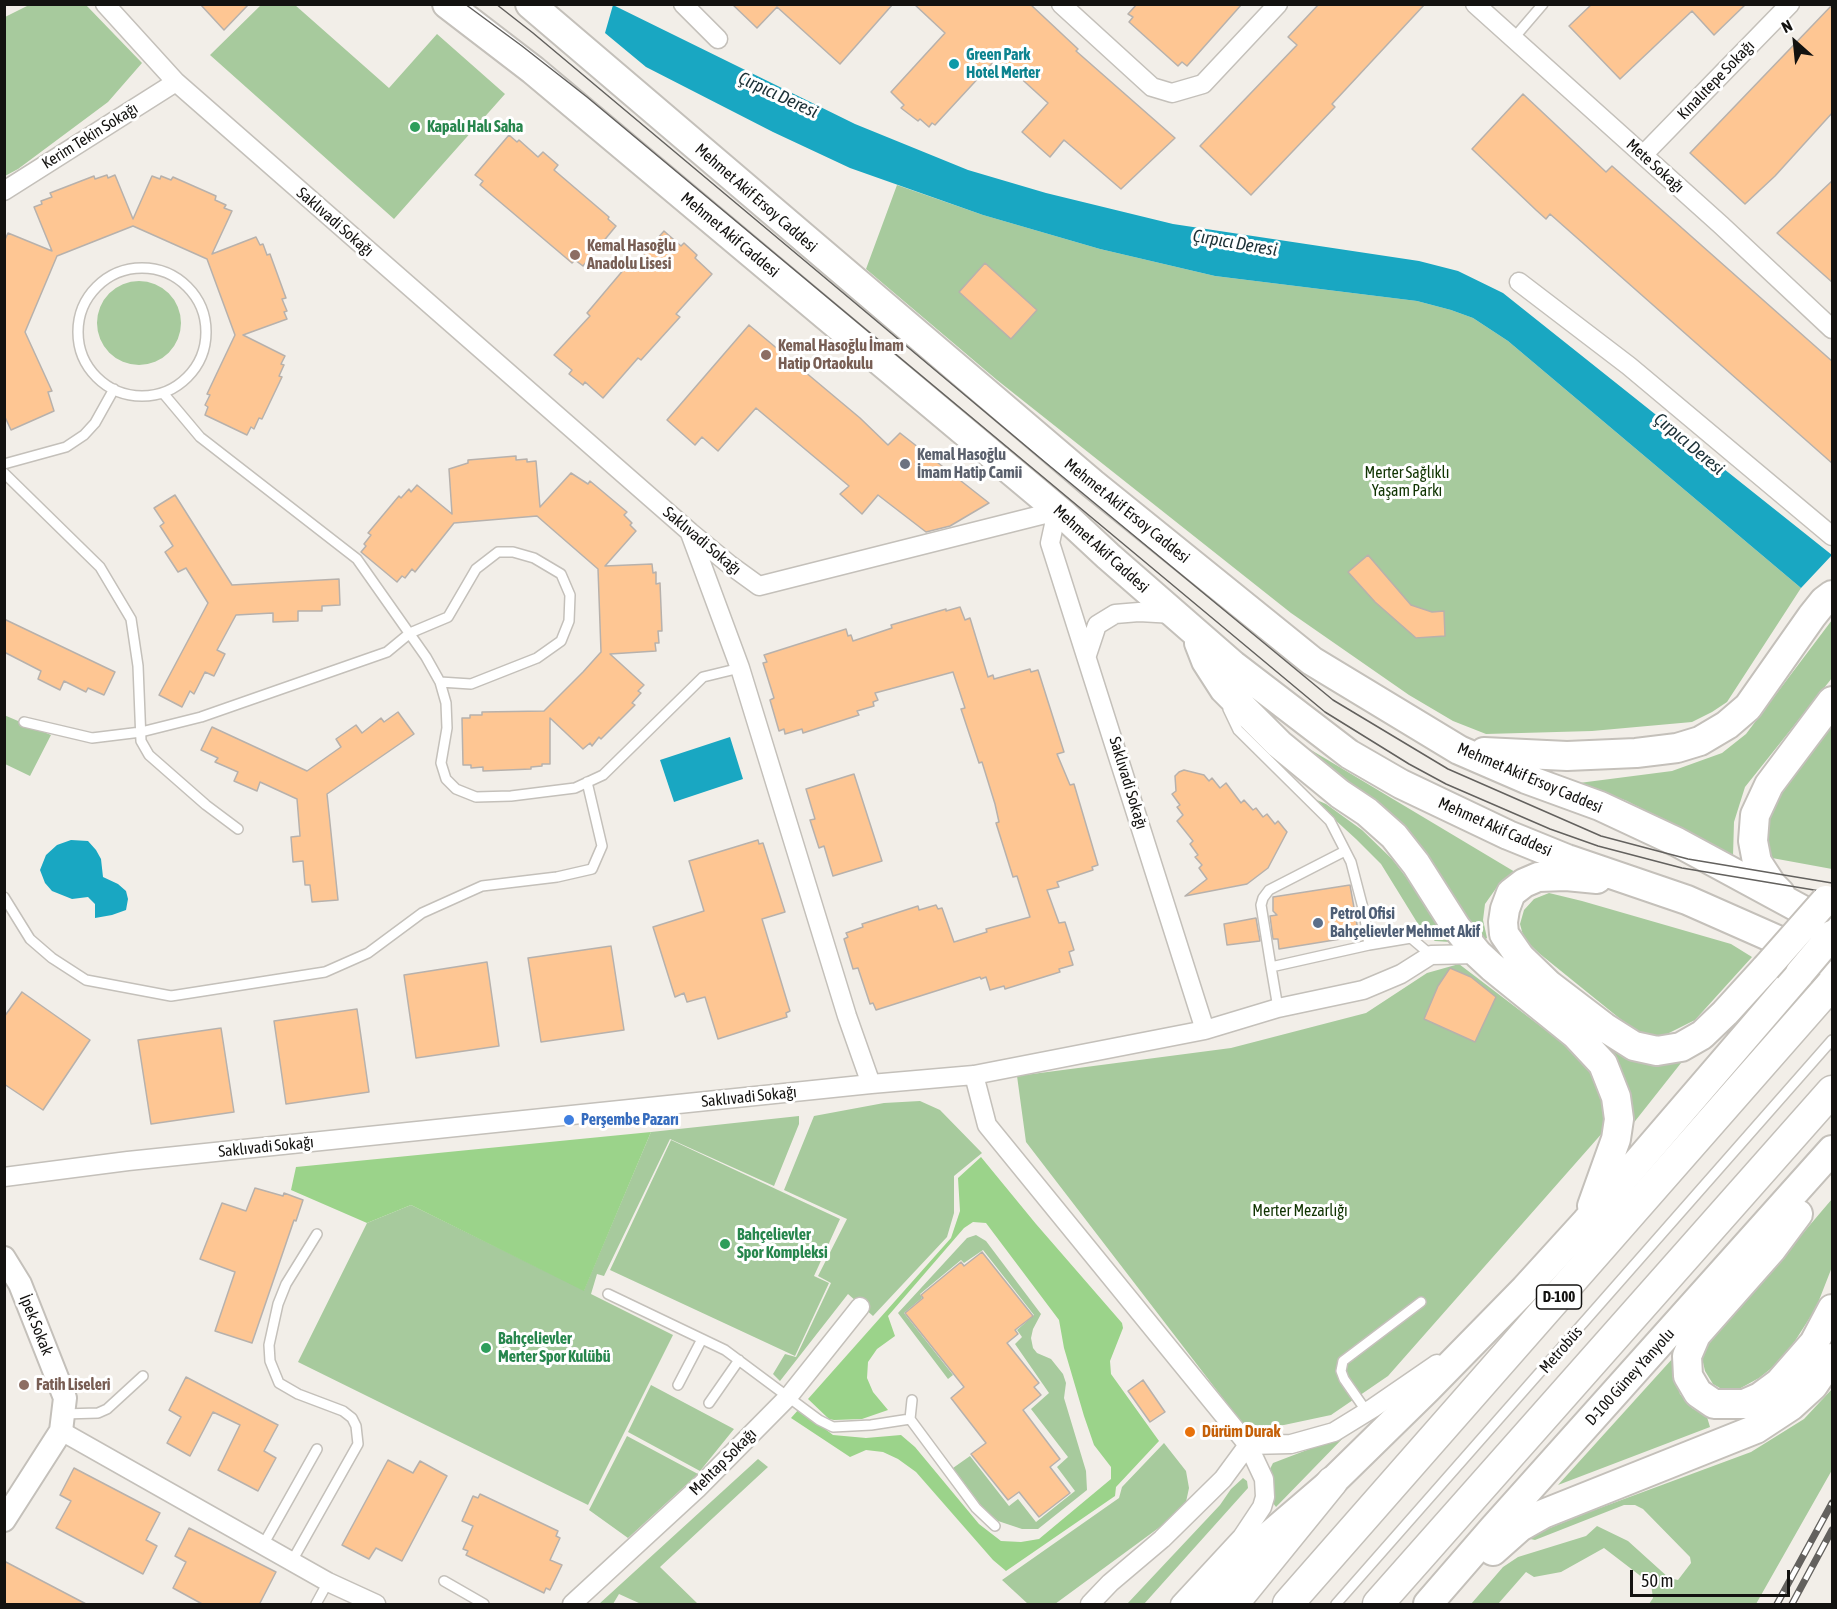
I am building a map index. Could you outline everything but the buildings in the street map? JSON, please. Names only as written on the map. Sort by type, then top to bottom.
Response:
[{"type":"highway","name":"D-100","points":[[1288,1605],[1831,979]]},
{"type":"highway","points":[[1378,1605],[1833,1091]]},
{"type":"highway","points":[[1233,1605],[1332,1482]]},
{"type":"main road","name":"Mehmet Akif Caddesi","points":[[447,4],[533,70],[1019,477],[1184,623],[1349,754],[1401,784],[1508,835],[1687,900],[1743,923],[1831,979]]},
{"type":"main road","name":"Mehmet Akif Ersoy Caddesi","points":[[530,4],[1085,478],[1312,661],[1459,750],[1526,779],[1600,806],[1677,842],[1797,908]]},
{"type":"main road","points":[[1459,750],[1567,756],[1636,753],[1677,748],[1700,741],[1727,725],[1748,707],[1812,616],[1824,601],[1833,595]]},
{"type":"main road","points":[[1184,623],[1224,689],[1279,744],[1340,794],[1367,812],[1394,836],[1416,864],[1456,927],[1478,954],[1591,1049],[1603,1064],[1612,1083],[1619,1119],[1616,1139],[1586,1222]]},
{"type":"main road","points":[[1830,906],[1797,908],[1772,885],[1757,862],[1752,841],[1755,815],[1769,785],[1833,701]]},
{"type":"main road","points":[[1629,879],[1538,877],[1524,883],[1511,893],[1505,909],[1504,934],[1520,957],[1549,985],[1604,1028],[1634,1046],[1657,1051],[1681,1047],[1702,1035],[1830,906]]},
{"type":"main road","points":[[1205,1605],[1269,1536],[1332,1482],[1526,1289],[1833,935]]},
{"type":"main road","points":[[1636,1162],[1658,1119],[1766,968]]},
{"type":"main road","name":"D-100 Güney Yanyolu","points":[[1428,1605],[1493,1529],[1833,1150]]},
{"type":"main road","points":[[1833,1166],[1772,1249],[1696,1335],[1687,1356],[1688,1376],[1698,1393],[1714,1404],[1736,1404],[1752,1400],[1779,1383],[1796,1364],[1814,1343],[1833,1309]]},
{"type":"main road","points":[[1434,1605],[1460,1585],[1497,1546],[1520,1527],[1543,1514],[1581,1498],[1756,1429],[1791,1406],[1813,1386],[1833,1358]]},
{"type":"street","name":"Saklıvadi Sokağı","points":[[4,1177],[128,1161],[974,1075],[1205,1030],[1050,543],[1057,511],[759,586],[730,566],[690,532],[176,82],[105,4]]},
{"type":"street","points":[[683,4],[718,39]]},
{"type":"street","points":[[1061,4],[1152,87],[1172,93],[1203,84],[1278,4]]},
{"type":"street","name":"Mete Sokağı","points":[[1475,4],[1833,329]]},
{"type":"street","name":"Kınalıtepe Sokağı","points":[[1643,155],[1790,4]]},
{"type":"street","name":"Kerim Tekin Sokağı","points":[[4,191],[176,82]]},
{"type":"street","points":[[1519,282],[1629,366],[1833,536]]},
{"type":"street","points":[[690,532],[740,668],[847,1016],[871,1084]]},
{"type":"street","points":[[1087,655],[1097,624],[1115,614],[1139,612],[1184,623]]},
{"type":"street","points":[[1205,1030],[1278,1008],[1363,990],[1401,974],[1431,955],[1478,954]]},
{"type":"street","points":[[974,1075],[987,1125],[1248,1445],[1264,1479],[1266,1497],[1262,1507],[1242,1537],[1182,1605]]},
{"type":"street","name":"İpek Sokak","points":[[4,1258],[20,1284],[65,1398],[62,1422]]},
{"type":"street","points":[[1248,1445],[1291,1444],[1334,1432],[1428,1371],[1526,1289]]},
{"type":"street","name":"Mehtap Sokağı","points":[[572,1605],[697,1489],[789,1396],[860,1307]]},
{"type":"street","points":[[4,1520],[62,1422],[263,1545],[328,1582],[376,1605]]},
{"type":"street","points":[[1090,1605],[1110,1583],[1162,1539],[1223,1479],[1248,1445]]},
{"type":"street","points":[[1182,1605],[1232,1575]]},
{"type":"lane","points":[[1513,39],[1543,4]]},
{"type":"lane","points":[[137,268],[157,269],[177,277],[192,291],[202,309],[207,329],[204,349],[196,368],[182,383],[163,393],[143,397],[121,393],[114,389],[102,383],[87,366],[79,346],[78,324],[84,303],[97,286],[116,273],[137,268]]},
{"type":"lane","points":[[4,464],[66,447],[75,441],[95,423],[114,389]]},
{"type":"lane","points":[[163,393],[200,437],[357,559],[410,633],[440,682],[446,703],[447,728],[441,763],[446,779],[456,789],[476,797],[511,796],[575,788],[603,775],[703,677],[740,668]]},
{"type":"lane","points":[[4,473],[100,567],[131,619],[138,666],[141,741],[149,755],[206,805],[238,829]]},
{"type":"lane","points":[[24,722],[92,738],[141,732],[201,717],[387,652],[410,633],[448,617],[476,569],[498,552],[513,552],[534,558],[561,574],[570,595],[569,621],[561,641],[537,658],[471,684],[440,682]]},
{"type":"lane","points":[[1224,689],[1227,706],[1238,730],[1330,821],[1351,862],[1364,912],[1369,945]]},
{"type":"lane","points":[[4,897],[30,939],[52,958],[86,980],[171,996],[325,972],[368,953],[422,913],[482,886],[557,877],[592,869],[602,846],[587,782]]},
{"type":"lane","points":[[1278,1008],[1261,905],[1263,898],[1269,890],[1345,851]]},
{"type":"lane","points":[[1271,967],[1411,938],[1431,955]]},
{"type":"lane","name":"Metrobüs","points":[[1336,1605],[1833,1040]]},
{"type":"lane","points":[[292,1561],[358,1444],[356,1426],[352,1418],[343,1411],[298,1394],[279,1383],[270,1360],[268,1345],[278,1304],[286,1284],[317,1234]]},
{"type":"lane","points":[[608,1294],[725,1350],[819,1420],[833,1427],[872,1425],[910,1419]]},
{"type":"lane","points":[[1366,1412],[1344,1379],[1341,1371],[1342,1361],[1421,1302]]},
{"type":"lane","points":[[678,1385],[702,1339]]},
{"type":"lane","points":[[709,1403],[739,1360]]},
{"type":"lane","points":[[62,1422],[107,1409],[143,1376]]},
{"type":"lane","points":[[912,1400],[910,1419],[976,1508],[995,1526]]},
{"type":"lane","points":[[263,1545],[317,1449]]},
{"type":"lane","points":[[444,1581],[484,1605]]},
{"type":"lane","points":[[316,1605],[328,1582]]},
{"type":"green space","points":[[29,5],[86,5],[142,63],[108,102],[18,169],[5,176],[5,17]]},
{"type":"green space","points":[[261,5],[295,5],[389,88],[437,34],[505,94],[394,219],[210,55]]},
{"type":"green space","name":"Merter Sağlıklı Yaşam Parkı","points":[[897,185],[983,215],[1100,249],[1215,276],[1417,301],[1473,318],[1508,341],[1801,588],[1727,702],[1692,722],[1592,731],[1486,734],[1453,721],[1409,695],[1291,613],[997,380],[866,269]]},
{"type":"green space","points":[[139,281],[155,284],[174,300],[181,323],[178,339],[162,358],[139,365],[123,362],[104,346],[97,323],[100,307],[116,288]]},
{"type":"green space","points":[[1832,620],[1832,678],[1745,787],[1734,822],[1733,856],[1627,801],[1579,783],[1672,771],[1722,753],[1746,734]]},
{"type":"green space","points":[[4,715],[51,735],[30,776],[5,764]]},
{"type":"green space","points":[[1832,724],[1832,869],[1772,858],[1765,839],[1769,817],[1779,797]]},
{"type":"green space","points":[[1301,744],[1515,872],[1497,887],[1485,904],[1483,920],[1487,938],[1481,943],[1344,783]]},
{"type":"green space","points":[[1310,797],[1326,804],[1362,830],[1392,859],[1450,942],[1435,941],[1423,932],[1381,864]]},
{"type":"green space","points":[[1549,893],[1731,944],[1752,957],[1695,1020],[1667,1034],[1652,1038],[1629,1026],[1524,939],[1520,924],[1524,910],[1534,899]]},
{"type":"green space","name":"Merter Mezarlığı","points":[[1459,964],[1577,1054],[1595,1078],[1604,1102],[1604,1131],[1388,1376],[1331,1415],[1284,1425],[1245,1427],[1026,1142],[1017,1076],[1231,1048],[1366,1013],[1427,973]]},
{"type":"green space","points":[[1606,1046],[1639,1063],[1681,1063],[1632,1125]]},
{"type":"green space","points":[[920,1101],[940,1110],[982,1153],[954,1176],[954,1213],[947,1237],[873,1316],[848,1294],[780,1381],[773,1374],[785,1354],[796,1357],[831,1283],[818,1276],[847,1219],[784,1190],[814,1116],[884,1103]]},
{"type":"green space","name":"Bahçelievler Merter Spor Kulübü","points":[[799,1116],[799,1124],[774,1186],[670,1139],[604,1276],[597,1274],[591,1294],[673,1335],[588,1505],[298,1362],[367,1223],[411,1205],[584,1290],[651,1132]]},
{"type":"green space","points":[[651,1132],[584,1291],[411,1205],[367,1223],[291,1190],[296,1167]]},
{"type":"green space","name":"Bahçelievler Spor Kompleksi","points":[[671,1140],[840,1219],[814,1276],[829,1283],[795,1356],[610,1270]]},
{"type":"green space","points":[[981,1157],[1122,1323],[1123,1328],[1110,1361],[1111,1374],[1159,1441],[1116,1487],[1115,1496],[1006,1571],[993,1560],[916,1472],[898,1459],[883,1452],[866,1450],[850,1457],[791,1418],[799,1409],[833,1435],[866,1438],[901,1435],[915,1447],[979,1524],[1001,1541],[1021,1542],[1039,1539],[1111,1479],[1111,1467],[1094,1445],[1084,1416],[1064,1348],[1059,1320],[986,1223],[973,1222],[964,1228],[888,1316],[895,1336],[877,1349],[868,1362],[867,1378],[873,1392],[888,1410],[862,1419],[834,1420],[829,1419],[808,1399],[951,1238],[960,1211],[958,1178]]},
{"type":"green space","points":[[1832,1199],[1832,1267],[1816,1308],[1795,1341],[1778,1363],[1759,1378],[1739,1389],[1725,1391],[1713,1384],[1705,1371],[1702,1358],[1707,1346]]},
{"type":"green space","points":[[976,1235],[986,1241],[1041,1314],[1033,1329],[1031,1338],[1033,1348],[1037,1353],[1051,1359],[1063,1374],[1066,1383],[1064,1398],[1086,1471],[1087,1490],[1038,1529],[1022,1529],[998,1521],[983,1508],[953,1468],[970,1456],[1009,1506],[1018,1499],[1036,1522],[1075,1491],[1057,1467],[1068,1457],[1031,1409],[1049,1393],[1015,1344],[1022,1337],[1017,1330],[1034,1315],[983,1250],[964,1263],[961,1260],[920,1294],[922,1298],[904,1313],[953,1375],[948,1379],[898,1313],[967,1238]]},
{"type":"green space","points":[[1673,1358],[1674,1374],[1680,1394],[1692,1408],[1707,1417],[1710,1427],[1558,1485]]},
{"type":"green space","points":[[651,1385],[734,1429],[700,1471],[628,1432]]},
{"type":"green space","points":[[1832,1389],[1832,1470],[1756,1604],[1649,1604],[1653,1598],[1651,1584],[1604,1548],[1561,1572],[1534,1577],[1526,1572],[1498,1604],[1471,1604],[1503,1567],[1518,1557],[1586,1536],[1597,1526],[1628,1541],[1669,1578],[1678,1580],[1691,1563],[1690,1557],[1643,1509],[1635,1505],[1624,1505],[1535,1540],[1530,1539],[1540,1532],[1589,1512],[1751,1452],[1804,1419]]},
{"type":"green space","points":[[1346,1435],[1276,1507],[1273,1503],[1274,1491],[1269,1471],[1273,1463]]},
{"type":"green space","points":[[627,1436],[698,1474],[628,1538],[589,1510]]},
{"type":"green space","points":[[1164,1443],[1186,1471],[1189,1488],[1186,1502],[1164,1524],[1055,1604],[1028,1604],[1002,1580],[1119,1498],[1122,1487]]},
{"type":"green space","points":[[758,1459],[768,1467],[660,1567],[698,1604],[641,1604],[619,1594],[613,1604],[599,1604]]},
{"type":"green space","points":[[1243,1478],[1247,1481],[1248,1488],[1144,1604],[1127,1604],[1220,1505],[1231,1489]]},
{"type":"water","name":"Çırpıcı Deresi","points":[[613,5],[855,124],[968,170],[1046,193],[1173,224],[1419,261],[1458,271],[1503,293],[1832,555],[1801,588],[1508,341],[1473,318],[1417,301],[1215,276],[1100,249],[983,215],[850,168],[773,132],[646,67],[605,33]]},
{"type":"water","points":[[730,737],[743,779],[674,802],[660,760]]},
{"type":"water","points":[[71,840],[88,841],[96,850],[101,859],[103,877],[118,884],[126,891],[128,899],[126,910],[95,918],[95,904],[88,897],[72,899],[52,891],[45,883],[40,870],[46,855],[57,845]]},
{"type":"tram line","points":[[465,4],[587,97],[1325,712],[1446,784],[1550,829],[1598,846],[1682,868],[1832,893]]},
{"type":"tram line","points":[[496,4],[1333,700],[1448,769],[1601,836],[1688,859],[1832,883]]},
{"type":"railway","points":[[1777,1604],[1832,1503]]},
{"type":"railway","points":[[1792,1604],[1832,1530]]},
{"type":"place","name":"Green Park Hotel Merter","points":[[954,64]]},
{"type":"place","name":"Kapalı Halı Saha","points":[[415,127]]},
{"type":"place","name":"Kemal Hasoğlu Anadolu Lisesi","points":[[575,255]]},
{"type":"place","name":"Kemal Hasoğlu İmam Hatip Ortaokulu","points":[[766,355]]},
{"type":"place","name":"Kemal Hasoğlu İmam Hatip Camii","points":[[905,464]]},
{"type":"place","name":"Petrol Ofisi Bahçelievler Mehmet Akif","points":[[1318,923]]},
{"type":"place","name":"Perşembe Pazarı","points":[[569,1120]]},
{"type":"place","name":"Bahçelievler Spor Kompleksi","points":[[725,1244]]},
{"type":"place","name":"Bahçelievler Merter Spor Kulübü","points":[[486,1348]]},
{"type":"place","name":"Fatih Liseleri","points":[[24,1385]]},
{"type":"place","name":"Dürüm Durak","points":[[1190,1432]]}]
